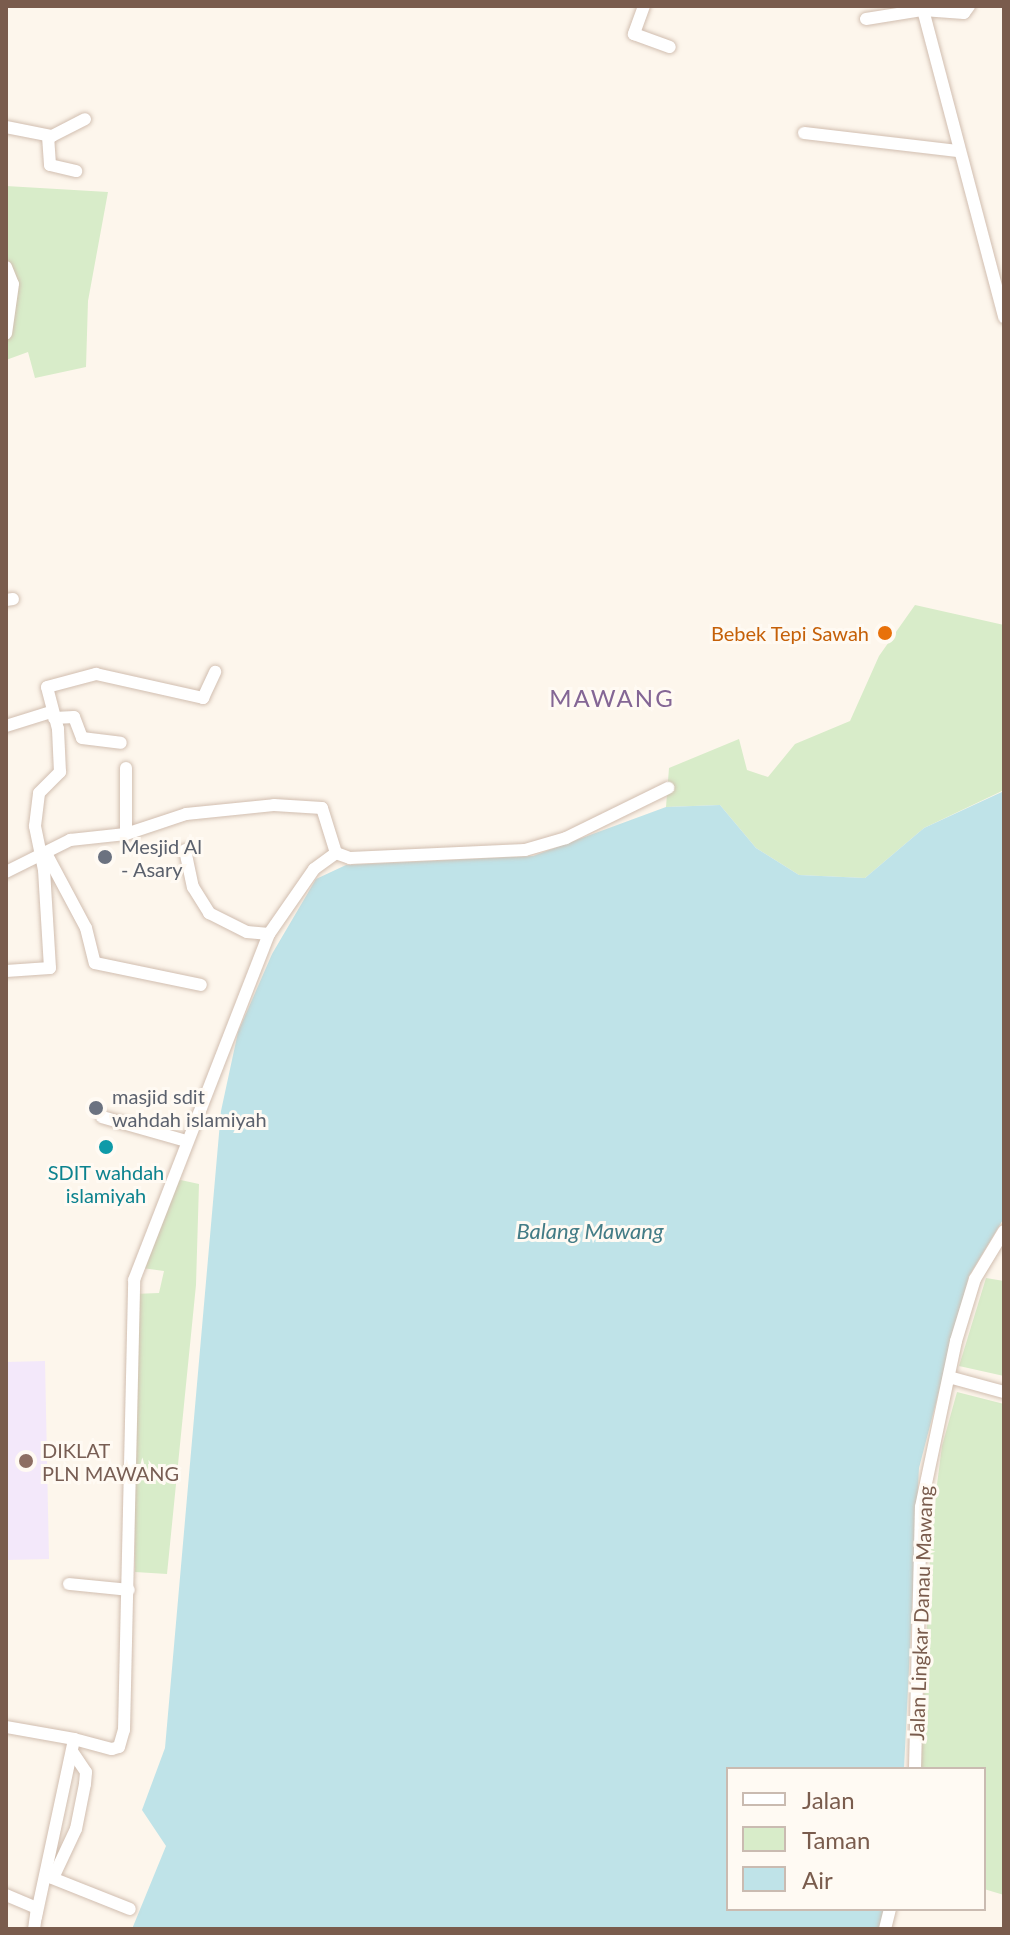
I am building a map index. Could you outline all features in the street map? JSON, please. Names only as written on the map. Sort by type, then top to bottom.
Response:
[{"type":"street","points":[[644,6],[634,34],[670,47]]},
{"type":"street","points":[[866,19],[922,8],[964,13],[969,6]]},
{"type":"street","points":[[922,8],[1004,317]]},
{"type":"street","points":[[6,127],[48,136],[85,119]]},
{"type":"street","points":[[804,133],[958,151]]},
{"type":"street","points":[[48,136],[50,165],[76,171]]},
{"type":"street","points":[[6,267],[13,284],[6,334]]},
{"type":"street","points":[[201,985],[95,963],[86,928],[44,855],[35,826],[39,793],[60,772],[50,684],[82,675],[107,675],[203,698],[215,672]]},
{"type":"street","points":[[6,726],[53,715],[74,717],[82,738],[121,743]]},
{"type":"street","points":[[126,768],[126,834]]},
{"type":"street","points":[[336,853],[350,858],[525,850],[566,838],[668,788]]},
{"type":"street","points":[[6,872],[70,840],[126,834],[212,810],[305,804],[327,812],[336,853]]},
{"type":"street","points":[[185,850],[193,887],[209,913],[247,932],[269,934]]},
{"type":"street","points":[[6,1727],[73,1745],[112,1749],[122,1740],[129,1590],[128,1409],[134,1280],[269,934],[314,869],[336,853]]},
{"type":"street","points":[[6,971],[50,968],[44,855]]},
{"type":"street","points":[[102,1117],[186,1141]]},
{"type":"street","name":"Jalan Lingkar Danau Mawang","points":[[915,1767],[921,1507],[949,1377],[975,1279],[1004,1231]]},
{"type":"street","points":[[949,1377],[1004,1392]]},
{"type":"street","points":[[69,1584],[129,1590]]},
{"type":"street","points":[[50,1877],[73,1745]]},
{"type":"street","points":[[6,1895],[35,1918],[50,1877],[76,1829],[86,1772],[73,1745]]},
{"type":"street","points":[[50,1877],[126,1907]]},
{"type":"shaded area","name":"DIKLAT PLN MAWANG","points":[[45,1361],[49,1559],[6,1560],[6,1362]]},
{"type":"green space","points":[[6,186],[108,192],[88,301],[86,367],[35,378],[28,352],[6,360]]},
{"type":"green space","points":[[915,605],[1004,625],[1002,791],[924,828],[865,878],[799,875],[756,848],[720,805],[666,807],[669,768],[739,739],[747,770],[768,777],[795,744],[850,721],[879,656]]},
{"type":"green space","points":[[176,1179],[199,1184],[196,1285],[167,1574],[135,1572],[133,1294],[159,1293],[164,1271],[142,1268]]},
{"type":"green space","points":[[986,1278],[1004,1281],[1004,1376],[959,1366]]},
{"type":"green space","points":[[957,1392],[1004,1404],[1004,1895],[986,1890],[986,1767],[921,1767],[931,1530],[942,1446]]},
{"type":"water","name":"Balang Mawang","points":[[1004,791],[1004,1218],[969,1276],[919,1468],[904,1767],[726,1767],[726,1911],[884,1911],[880,1929],[132,1929],[166,1846],[142,1810],[165,1748],[221,1111],[238,1032],[272,954],[316,879],[346,865],[533,856],[666,807],[720,805],[756,848],[799,875],[865,878],[924,828]]},
{"type":"place","name":"Bebek Tepi Sawah","points":[[885,633]]},
{"type":"place","name":"Mesjid Al - Asary","points":[[105,857]]},
{"type":"place","name":"masjid sdit wahdah islamiyah","points":[[96,1108]]},
{"type":"place","name":"SDIT wahdah islamiyah","points":[[106,1147]]},
{"type":"place","name":"DIKLAT PLN MAWANG","points":[[26,1461]]},
{"type":"district","name":"MAWANG","points":[[612,698]]}]
